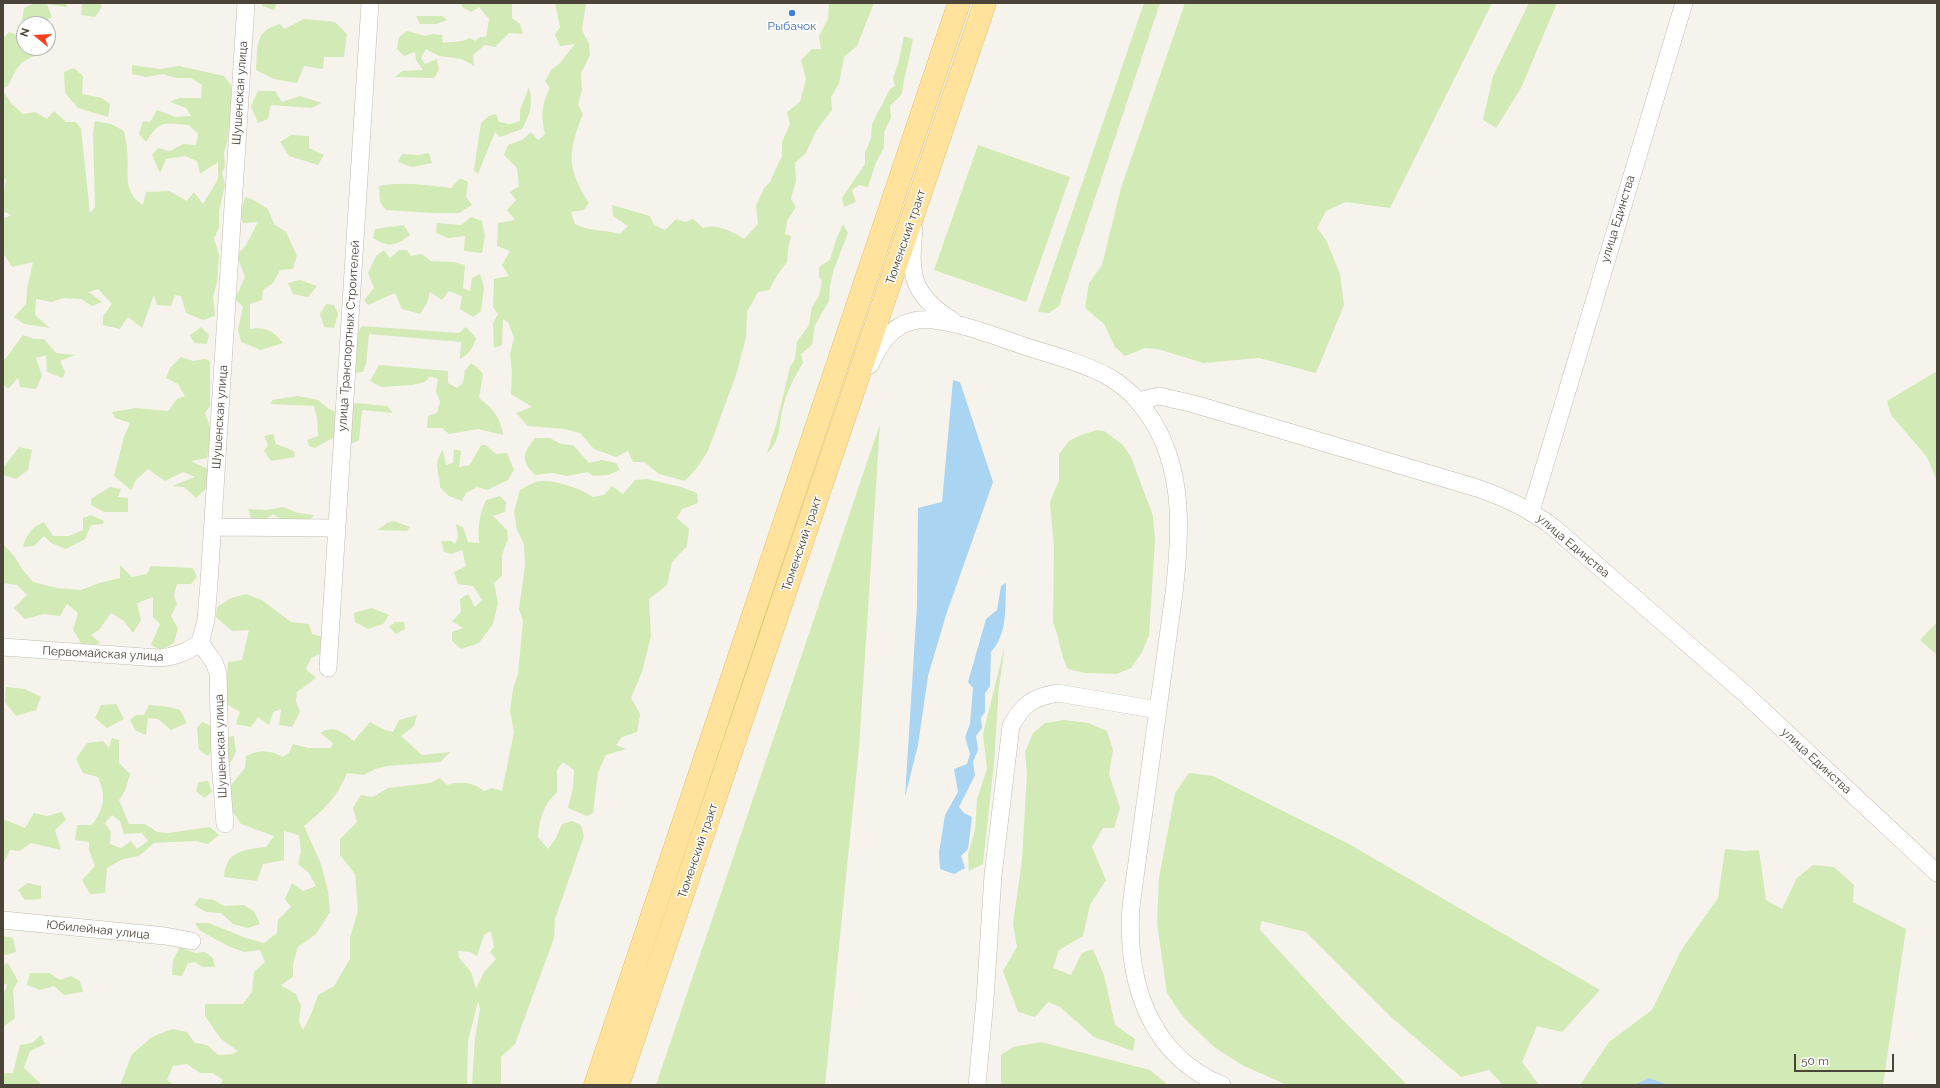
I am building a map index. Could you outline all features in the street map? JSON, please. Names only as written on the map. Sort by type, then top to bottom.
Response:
[{"type":"main road","name":"Тюменский тракт","points":[[618,1085],[985,3]]},
{"type":"main road","name":"Тюменский тракт","points":[[595,1085],[958,6]]},
{"type":"street","name":"Шушенская улица","points":[[225,824],[220,761],[218,673],[214,662],[200,643],[206,620],[213,528],[246,3]]},
{"type":"street","name":"улица Транспортных Строителей","points":[[328,668],[370,3]]},
{"type":"street","name":"улица Единства","points":[[1684,3],[1531,511],[1553,527],[1743,692],[1937,873]]},
{"type":"street","points":[[917,203],[912,256],[912,270],[916,282],[927,302],[934,309],[960,325]]},
{"type":"street","points":[[850,400],[881,344],[893,330],[922,319],[960,325],[1090,369],[1109,377],[1138,400],[1165,446],[1176,483],[1180,518],[1178,562],[1131,906],[1130,946],[1134,968],[1148,1013],[1157,1032],[1167,1047],[1180,1060],[1196,1072],[1222,1085]]},
{"type":"street","points":[[1138,400],[1159,396],[1194,404],[1477,488],[1509,499],[1531,511]]},
{"type":"street","points":[[213,528],[336,528]]},
{"type":"street","name":"Первомайская улица","points":[[3,647],[158,658],[174,657],[188,651],[200,643]]},
{"type":"street","points":[[977,1085],[985,1000],[993,875],[1011,726],[1016,715],[1033,699],[1058,693],[1158,710]]},
{"type":"street","name":"Юбилейная улица","points":[[3,920],[165,936],[192,941]]},
{"type":"green space","points":[[35,3],[68,3],[66,7],[47,4],[52,16],[23,16],[24,8]]},
{"type":"green space","points":[[82,3],[100,3],[102,7],[95,17],[81,15]]},
{"type":"green space","points":[[263,3],[277,3],[274,10],[262,6]]},
{"type":"green space","points":[[462,3],[512,3],[512,18],[520,24],[523,34],[509,33],[495,47],[485,45],[473,55],[474,66],[462,59],[439,56],[426,49],[421,58],[425,64],[437,59],[439,70],[434,78],[395,77],[402,71],[423,70],[416,60],[415,52],[404,56],[397,49],[399,37],[407,31],[425,36],[433,34],[442,35],[443,43],[467,40],[470,38],[475,41],[480,37],[486,37],[489,19],[479,7],[471,12],[462,7]]},
{"type":"green space","points":[[555,3],[586,3],[582,30],[589,44],[590,55],[581,73],[582,90],[578,105],[583,114],[574,139],[572,159],[576,179],[589,203],[584,210],[571,212],[575,224],[581,227],[620,234],[628,226],[613,216],[612,205],[650,216],[654,225],[665,230],[676,219],[685,222],[693,219],[703,228],[714,227],[724,229],[744,239],[758,224],[756,206],[764,188],[770,182],[782,156],[782,142],[790,124],[787,112],[800,102],[806,79],[801,60],[812,49],[821,49],[819,36],[828,19],[829,3],[874,3],[857,46],[844,57],[839,84],[831,97],[832,110],[816,131],[806,153],[795,163],[796,181],[791,199],[796,207],[787,221],[785,234],[791,236],[787,262],[769,290],[758,292],[747,312],[746,338],[736,375],[708,451],[697,468],[685,481],[659,474],[644,462],[633,462],[628,451],[616,457],[594,449],[580,433],[564,429],[528,426],[516,413],[532,407],[511,394],[512,372],[510,354],[514,338],[508,322],[503,319],[502,345],[494,348],[493,323],[498,314],[493,307],[494,279],[509,276],[502,265],[510,251],[497,246],[498,223],[515,220],[507,210],[516,200],[510,192],[519,186],[517,168],[504,155],[508,145],[522,140],[531,132],[538,140],[545,134],[543,105],[550,88],[545,81],[552,69],[560,63],[575,44],[560,46],[555,35],[560,27]]},
{"type":"green space","points":[[1144,3],[1160,3],[1059,306],[1049,313],[1038,312]]},
{"type":"green space","points":[[1185,3],[1492,3],[1390,208],[1346,202],[1326,211],[1317,228],[1326,240],[1340,274],[1344,305],[1316,373],[1259,358],[1203,363],[1158,349],[1145,348],[1125,356],[1115,347],[1104,324],[1085,308],[1089,283],[1102,265],[1121,188]]},
{"type":"green space","points":[[1529,3],[1557,3],[1521,88],[1496,128],[1483,120],[1493,76]]},
{"type":"green space","points":[[416,16],[442,16],[447,20],[437,24],[420,24]]},
{"type":"green space","points":[[304,19],[335,22],[347,34],[344,57],[324,57],[323,69],[304,66],[297,83],[274,79],[256,70],[259,41],[262,35],[272,27],[280,24],[284,29]]},
{"type":"green space","points":[[9,32],[15,34],[16,56],[36,56],[23,62],[16,70],[8,86],[3,88],[3,39]]},
{"type":"green space","points":[[904,36],[913,39],[912,46],[902,94],[890,106],[891,118],[884,132],[884,148],[876,162],[868,187],[859,185],[852,190],[856,202],[844,207],[842,198],[865,164],[865,153],[871,138],[872,124],[890,89],[895,86],[893,78],[898,64]]},
{"type":"green space","points":[[132,65],[160,69],[179,66],[224,76],[231,85],[231,114],[224,152],[225,168],[222,172],[225,185],[219,211],[219,228],[214,238],[219,255],[217,282],[213,297],[215,316],[203,320],[186,313],[181,296],[175,295],[171,306],[157,305],[154,295],[142,328],[128,317],[120,329],[103,325],[103,316],[112,304],[98,289],[89,292],[102,302],[92,306],[81,299],[63,298],[52,302],[36,299],[35,315],[50,328],[24,324],[14,317],[26,304],[27,289],[33,262],[12,267],[3,253],[3,219],[11,215],[3,211],[3,195],[6,180],[3,178],[3,91],[12,104],[23,114],[35,112],[47,119],[54,111],[66,122],[76,122],[81,129],[90,213],[95,207],[93,133],[95,121],[111,124],[124,131],[128,158],[129,187],[136,200],[143,205],[146,192],[169,191],[187,201],[194,192],[203,204],[218,179],[218,162],[200,174],[197,161],[185,156],[166,159],[160,173],[152,155],[158,148],[170,151],[183,144],[196,145],[198,134],[189,125],[163,124],[155,129],[146,142],[139,134],[143,121],[150,122],[157,110],[175,117],[191,116],[186,108],[170,102],[179,98],[201,98],[202,85],[191,78],[176,78],[163,74],[146,77],[132,74]]},
{"type":"green space","points":[[74,68],[83,76],[82,94],[102,98],[110,104],[108,117],[78,108],[65,93],[64,72]]},
{"type":"green space","points":[[529,87],[531,104],[522,129],[500,137],[495,132],[478,174],[474,170],[481,123],[489,116],[496,114],[499,122],[510,124],[520,121],[520,110]]},
{"type":"green space","points":[[258,91],[275,91],[282,102],[300,96],[322,103],[311,108],[271,105],[268,119],[258,123],[251,106]]},
{"type":"green space","points":[[291,135],[309,136],[309,148],[324,155],[318,165],[289,156],[280,142]]},
{"type":"green space","points":[[978,145],[1070,177],[1026,302],[934,270]]},
{"type":"green space","points":[[429,153],[432,163],[412,167],[398,162],[402,154],[419,155]]},
{"type":"green space","points":[[460,178],[468,182],[466,197],[472,205],[459,213],[386,210],[380,202],[379,186],[406,184],[451,188]]},
{"type":"green space","points":[[245,197],[252,199],[268,209],[274,224],[286,232],[297,256],[293,269],[280,270],[273,283],[263,290],[262,300],[250,304],[250,329],[260,328],[269,330],[283,343],[261,350],[241,342],[238,330],[243,307],[235,299],[245,277],[237,255],[246,245],[258,222],[243,223],[240,214]]},
{"type":"green space","points":[[471,217],[482,221],[485,236],[482,253],[464,251],[465,236],[448,238],[436,233],[437,223],[461,225]]},
{"type":"green space","points":[[843,224],[848,233],[834,269],[830,285],[829,301],[815,325],[812,345],[801,354],[803,363],[793,380],[786,398],[777,439],[767,453],[776,425],[790,367],[795,359],[797,342],[809,325],[812,307],[819,296],[822,281],[819,277],[819,267],[830,260]]},
{"type":"green space","points":[[404,225],[410,235],[401,242],[388,244],[373,238],[375,229]]},
{"type":"green space","points":[[384,250],[390,258],[399,250],[407,250],[411,256],[422,254],[431,261],[454,262],[465,265],[463,288],[470,291],[472,278],[480,274],[484,288],[481,311],[473,317],[460,309],[462,296],[449,291],[442,300],[430,292],[427,303],[420,314],[402,309],[395,293],[368,305],[364,300],[374,288],[368,273],[376,256]]},
{"type":"green space","points":[[300,280],[317,286],[308,297],[293,294],[288,283]]},
{"type":"green space","points":[[326,304],[334,305],[338,314],[334,328],[324,327],[320,314]]},
{"type":"green space","points":[[362,326],[459,333],[466,327],[476,338],[474,345],[466,355],[460,359],[461,342],[369,334],[366,364],[363,372],[352,373],[353,337]]},
{"type":"green space","points":[[201,327],[209,335],[207,344],[194,343],[190,335]]},
{"type":"green space","points":[[23,335],[34,339],[44,339],[56,353],[75,355],[60,361],[65,372],[63,378],[47,372],[46,355],[36,358],[42,376],[36,389],[20,387],[18,378],[8,389],[3,384],[3,362]]},
{"type":"green space","points":[[181,357],[193,361],[205,359],[210,361],[210,406],[205,413],[212,432],[207,458],[191,461],[208,469],[207,488],[196,498],[184,487],[172,486],[195,477],[183,472],[165,481],[148,469],[136,480],[131,490],[114,476],[124,437],[130,423],[115,418],[112,412],[136,408],[168,411],[177,399],[185,396],[178,384],[166,378],[170,368]]},
{"type":"green space","points":[[471,363],[483,374],[479,398],[496,414],[503,435],[478,429],[449,434],[442,428],[427,428],[428,416],[437,413],[440,402],[436,391],[438,379],[430,376],[425,382],[412,385],[381,387],[370,381],[379,365],[448,371],[448,383],[457,388],[463,383],[465,370]]},
{"type":"green space","points":[[1937,371],[1937,481],[1927,457],[1891,415],[1887,401]]},
{"type":"green space","points":[[298,396],[318,400],[329,409],[338,413],[336,436],[315,448],[309,446],[307,440],[318,436],[317,418],[314,406],[271,404],[272,400]]},
{"type":"green space","points":[[356,403],[387,406],[393,413],[362,410],[359,440],[347,446],[349,409]]},
{"type":"green space","points":[[880,424],[859,748],[825,1085],[656,1085]]},
{"type":"green space","points":[[1097,430],[1104,431],[1122,444],[1131,457],[1153,516],[1155,541],[1149,635],[1142,652],[1131,668],[1117,674],[1085,673],[1068,669],[1063,658],[1053,623],[1054,548],[1050,502],[1059,480],[1059,454],[1069,441]]},
{"type":"green space","points":[[273,434],[276,444],[294,451],[295,457],[271,461],[264,451],[268,445],[264,436]]},
{"type":"green space","points":[[535,438],[550,438],[561,444],[573,445],[589,463],[602,460],[616,463],[620,470],[608,475],[593,476],[588,472],[567,476],[552,473],[535,475],[527,465],[525,456],[528,448]]},
{"type":"green space","points":[[481,445],[486,445],[496,454],[507,453],[514,470],[508,480],[487,490],[477,487],[466,493],[462,501],[449,496],[440,487],[437,468],[438,459],[443,450],[446,465],[453,463],[454,449],[461,451],[459,467],[470,465]]},
{"type":"green space","points":[[19,447],[32,450],[28,470],[16,479],[3,475],[3,468]]},
{"type":"green space","points":[[647,479],[681,487],[697,493],[698,503],[682,509],[677,518],[689,529],[687,546],[672,562],[667,585],[649,599],[651,636],[642,672],[631,698],[640,714],[637,732],[622,737],[616,745],[626,749],[606,755],[598,772],[593,813],[587,816],[568,808],[573,788],[574,770],[563,762],[557,770],[557,792],[543,812],[538,837],[548,849],[556,838],[562,824],[572,821],[581,825],[584,836],[555,919],[554,938],[515,1044],[501,1057],[501,1085],[472,1085],[475,1038],[480,1009],[478,1001],[468,1041],[467,1085],[220,1085],[223,1080],[213,1073],[200,1073],[187,1064],[173,1066],[167,1080],[174,1085],[122,1085],[121,1083],[132,1054],[152,1037],[172,1029],[187,1032],[195,1043],[207,1045],[218,1055],[232,1054],[238,1051],[221,1039],[205,1016],[205,1004],[243,1004],[252,992],[254,972],[265,962],[260,950],[244,952],[228,946],[199,930],[195,923],[209,923],[246,938],[264,943],[277,933],[278,920],[291,907],[285,899],[292,883],[303,891],[316,886],[309,873],[298,864],[301,851],[299,835],[284,831],[284,860],[263,864],[257,881],[224,877],[225,868],[232,856],[250,849],[266,847],[274,836],[241,824],[231,809],[231,785],[245,768],[246,756],[255,752],[264,751],[283,757],[289,753],[293,744],[308,748],[331,748],[333,743],[320,733],[325,730],[334,729],[354,741],[370,722],[385,730],[393,732],[399,720],[417,715],[414,726],[401,736],[422,755],[450,752],[440,762],[387,766],[375,769],[364,775],[347,773],[335,796],[304,826],[321,864],[328,891],[330,912],[316,934],[298,947],[293,964],[293,977],[281,985],[296,994],[301,1006],[299,1021],[303,1030],[310,1017],[318,995],[334,986],[350,959],[350,938],[358,910],[355,874],[340,855],[340,839],[357,822],[353,808],[361,795],[373,797],[388,788],[430,783],[440,778],[447,785],[466,783],[484,791],[492,788],[502,791],[514,732],[510,711],[513,689],[518,674],[523,621],[519,609],[525,566],[524,544],[517,530],[514,512],[520,490],[537,482],[548,481],[576,488],[593,497],[604,495],[612,486],[623,494],[635,480]],"holes":[[[491,931],[494,947],[490,952],[496,959],[484,972],[476,989],[471,972],[459,958],[458,951],[470,952],[477,956],[484,935]]]},
{"type":"green space","points":[[110,487],[121,489],[118,497],[128,498],[128,512],[104,512],[91,505],[91,499]]},
{"type":"green space","points":[[500,496],[506,502],[505,512],[493,516],[507,530],[508,539],[502,555],[502,576],[494,583],[498,603],[493,624],[479,643],[461,649],[452,641],[452,632],[463,628],[452,621],[461,612],[460,599],[468,594],[475,607],[482,600],[473,586],[458,584],[454,572],[466,566],[462,550],[452,554],[444,552],[441,541],[451,541],[455,544],[458,537],[456,524],[463,527],[468,542],[479,543],[480,521],[486,500]]},
{"type":"green space","points":[[283,507],[298,513],[314,515],[306,524],[285,522],[273,514],[266,519],[251,518],[248,509],[267,510]]},
{"type":"green space","points":[[91,515],[104,521],[103,524],[91,525],[85,539],[66,549],[51,543],[44,536],[34,546],[23,547],[30,532],[36,526],[44,522],[53,536],[69,536],[83,530],[83,518]]},
{"type":"green space","points":[[394,521],[410,527],[407,531],[378,530],[387,523]]},
{"type":"green space","points":[[3,544],[15,557],[33,582],[57,588],[81,590],[99,583],[120,578],[120,565],[132,577],[147,574],[151,566],[193,568],[197,577],[191,584],[177,584],[174,595],[177,604],[171,616],[178,628],[174,643],[161,650],[151,645],[160,624],[153,617],[153,597],[137,603],[141,620],[133,633],[124,621],[111,613],[99,630],[91,635],[100,643],[84,648],[73,630],[78,613],[67,604],[60,616],[44,614],[25,619],[14,608],[27,595],[17,585],[3,583]]},
{"type":"green space","points":[[246,594],[262,600],[291,622],[309,624],[312,634],[323,637],[324,652],[311,658],[306,669],[316,678],[297,692],[296,701],[300,712],[292,727],[279,725],[281,709],[273,712],[269,725],[258,717],[251,727],[236,724],[240,712],[225,703],[228,662],[242,660],[249,630],[232,631],[216,617],[217,607],[231,598]]},
{"type":"green space","points":[[372,608],[389,615],[383,624],[368,629],[355,622],[354,613]]},
{"type":"green space","points":[[395,622],[404,622],[405,629],[396,634],[389,627]]},
{"type":"green space","points":[[1937,622],[1937,655],[1920,640]]},
{"type":"green space","points":[[1005,645],[999,687],[994,763],[983,864],[969,871],[968,854],[975,830],[977,799],[987,769],[983,734]]},
{"type":"green space","points":[[6,687],[25,689],[41,697],[36,710],[16,716],[5,702]]},
{"type":"green space","points":[[116,704],[124,719],[107,728],[95,718],[101,705]]},
{"type":"green space","points":[[149,705],[169,707],[180,710],[187,723],[171,730],[158,719],[148,718],[146,735],[136,731],[130,720],[136,715],[144,715]]},
{"type":"green space","points":[[1064,720],[1088,723],[1107,731],[1113,750],[1109,774],[1120,808],[1114,828],[1103,828],[1092,847],[1106,880],[1090,905],[1083,936],[1059,950],[1053,968],[1071,975],[1082,953],[1093,949],[1104,975],[1115,1025],[1135,1039],[1133,1051],[1094,1037],[1060,1007],[1048,1002],[1035,1017],[1018,1012],[1003,971],[1017,947],[1013,924],[1022,860],[1027,774],[1025,752],[1033,733],[1045,723]]},
{"type":"green space","points":[[202,722],[213,727],[217,742],[208,756],[199,750],[197,728]]},
{"type":"green space","points":[[234,736],[236,752],[229,766],[227,737]]},
{"type":"green space","points":[[112,738],[119,740],[119,763],[130,774],[125,791],[119,800],[129,824],[145,824],[157,832],[168,833],[210,827],[219,835],[208,844],[196,841],[154,843],[139,856],[123,859],[107,868],[105,893],[90,894],[82,880],[95,866],[89,850],[89,842],[75,840],[77,825],[92,825],[100,813],[103,796],[98,777],[83,773],[76,759],[87,743],[103,741],[109,748]],"holes":[[[112,815],[120,821],[124,834],[142,833],[148,841],[137,849],[131,841],[121,848],[110,844],[111,832],[105,823]]]},
{"type":"green space","points":[[1189,773],[1213,776],[1349,844],[1600,990],[1562,1032],[1537,1026],[1522,1062],[1539,1085],[1503,1085],[1489,1070],[1461,1077],[1391,1017],[1306,932],[1261,921],[1260,930],[1338,1015],[1407,1085],[1287,1085],[1242,1065],[1214,1047],[1183,1017],[1167,993],[1157,923],[1159,878],[1175,793]]},
{"type":"green space","points":[[208,781],[212,792],[204,798],[196,791],[199,782]]},
{"type":"green space","points":[[62,812],[66,820],[55,830],[61,850],[31,843],[20,851],[10,850],[3,864],[3,819],[25,828],[34,813],[47,816]]},
{"type":"green space","points":[[1725,849],[1745,851],[1759,850],[1766,900],[1782,909],[1797,878],[1813,865],[1834,867],[1854,885],[1853,902],[1906,929],[1883,1085],[1669,1085],[1649,1078],[1634,1085],[1580,1085],[1609,1042],[1652,1010],[1682,949],[1718,898]]},
{"type":"green space","points":[[28,883],[41,886],[41,899],[25,900],[18,890]]},
{"type":"green space","points":[[199,898],[214,900],[224,906],[244,905],[254,911],[260,924],[248,928],[233,924],[221,913],[206,912],[194,905]]},
{"type":"green space","points":[[3,936],[13,938],[16,952],[6,955],[3,953]]},
{"type":"green space","points":[[180,947],[195,953],[205,952],[213,958],[215,967],[202,967],[195,962],[188,963],[182,976],[172,975],[173,960]]},
{"type":"green space","points":[[8,963],[18,981],[13,990],[15,1018],[3,1027],[3,997],[7,985],[3,983],[3,965]]},
{"type":"green space","points":[[30,973],[49,973],[60,980],[71,976],[80,981],[83,992],[64,995],[54,986],[40,990],[27,985]]},
{"type":"green space","points":[[41,1035],[45,1044],[30,1051],[24,1068],[42,1085],[3,1085],[3,1073],[13,1073],[20,1045],[32,1043]]},
{"type":"green space","points":[[1041,1042],[1150,1070],[1168,1085],[1001,1085],[1001,1055],[1013,1047]]},
{"type":"water","points":[[953,380],[960,382],[993,482],[946,615],[928,676],[918,745],[905,797],[917,605],[918,508],[942,502]]},
{"type":"water","points":[[1006,583],[1003,628],[996,645],[991,652],[990,686],[985,693],[985,712],[981,718],[982,728],[976,736],[978,750],[973,762],[975,775],[959,807],[964,813],[972,817],[968,849],[961,856],[965,868],[954,874],[940,869],[939,853],[945,815],[958,792],[954,769],[967,764],[970,754],[965,737],[970,724],[973,688],[968,682],[986,619],[997,610],[1001,586]]},
{"type":"water","points":[[1649,1078],[1669,1085],[1634,1085]]},
{"type":"place","name":"Рыбачок","points":[[792,13]]}]
